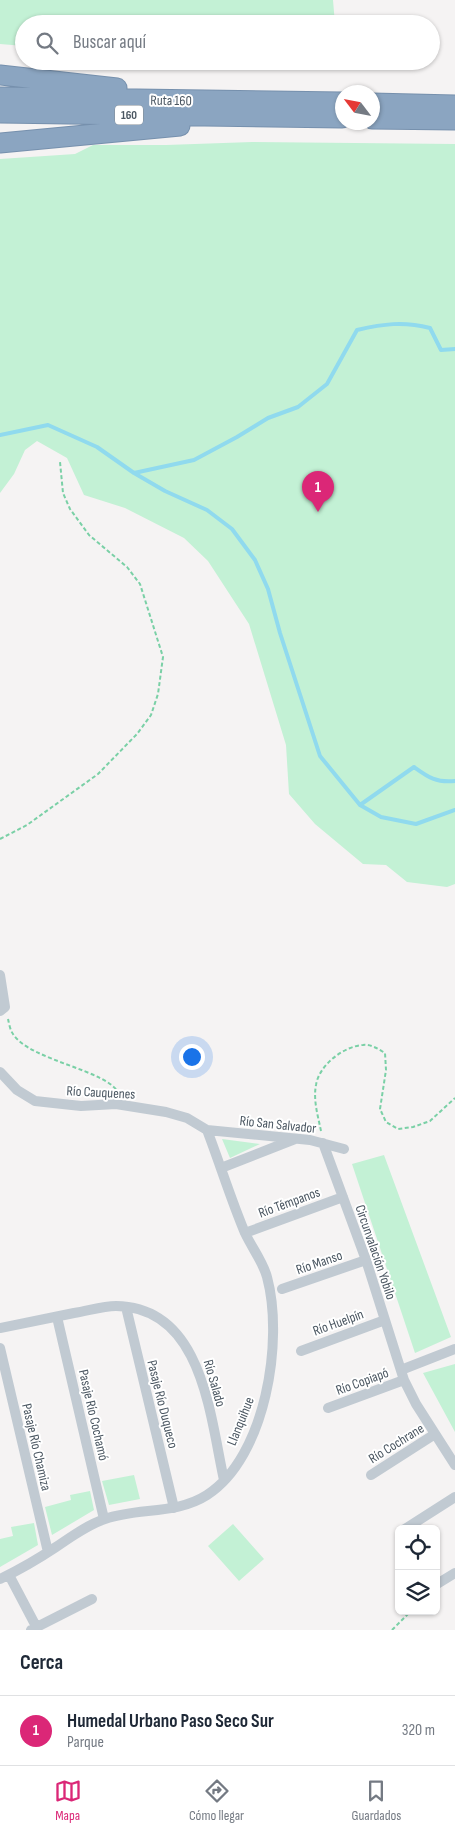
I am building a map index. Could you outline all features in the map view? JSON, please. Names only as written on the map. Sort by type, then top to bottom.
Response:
[{"type":"highway","points":[[0,75],[195,100]]},
{"type":"highway","name":"Ruta 160","points":[[0,97],[335,102]]},
{"type":"highway","points":[[380,103],[455,105]]},
{"type":"highway","name":"Ruta 160","points":[[0,113],[335,118]]},
{"type":"highway","points":[[0,143],[258,117]]},
{"type":"highway","points":[[380,119],[455,120]]},
{"type":"street","points":[[0,975],[2,1009]]},
{"type":"street","name":"Río Cauquenes","points":[[0,1072],[16,1090],[35,1101],[87,1106],[116,1104],[177,1114],[198,1123],[207,1130]]},
{"type":"street","name":"Río San Salvador","points":[[207,1130],[297,1139],[344,1149]]},
{"type":"street","name":"Llanquihue","points":[[4,1577],[104,1519],[125,1514],[184,1506],[201,1498],[214,1490],[224,1480],[243,1453],[256,1427],[268,1386],[272,1354],[273,1320],[270,1290],[266,1275],[246,1233],[207,1130]]},
{"type":"street","points":[[221,1168],[297,1139]]},
{"type":"street","name":"Circunvalación Yobilo","points":[[323,1143],[366,1260],[403,1375],[416,1404],[455,1465]]},
{"type":"street","name":"Río Témpanos","points":[[246,1233],[343,1197]]},
{"type":"street","name":"Río Manso","points":[[282,1289],[366,1260]]},
{"type":"street","name":"Río Salado","points":[[0,1328],[107,1307],[126,1307],[141,1311],[159,1320],[179,1336],[190,1352],[202,1382],[224,1480]]},
{"type":"street","name":"Pasaje Río Duqueco","points":[[126,1307],[174,1508]]},
{"type":"street","name":"Pasaje Río Cochamó","points":[[57,1317],[104,1519]]},
{"type":"street","name":"Río Huelpín","points":[[301,1351],[384,1320]]},
{"type":"street","name":"Pasaje Río Chamiza","points":[[0,1348],[48,1552]]},
{"type":"street","points":[[403,1375],[455,1349]]},
{"type":"street","name":"Río Copiapó","points":[[328,1408],[403,1375]]},
{"type":"street","name":"Río Cochrane","points":[[371,1475],[435,1434]]},
{"type":"street","points":[[410,1525],[455,1497]]},
{"type":"street","points":[[440,1583],[455,1573]]},
{"type":"street","points":[[4,1577],[35,1629],[92,1599]]},
{"type":"path","points":[[0,839],[27,825],[98,774],[137,734],[150,715],[158,694],[163,656],[140,584],[127,567],[89,535],[70,509],[63,493],[60,462]]},
{"type":"path","points":[[2,1009],[13,1034],[26,1045],[62,1063],[108,1081],[117,1088],[121,1098],[116,1104]]},
{"type":"path","points":[[323,1143],[314,1097],[316,1083],[324,1068],[344,1051],[364,1045],[375,1047],[385,1053],[386,1070],[380,1109],[386,1122],[398,1129],[413,1128],[430,1121],[455,1098]]},
{"type":"path","points":[[392,1630],[406,1615]]},
{"type":"green space","points":[[0,0],[333,0],[334,15],[15,15],[15,45],[0,44]]},
{"type":"green space","points":[[252,142],[455,144],[455,884],[447,887],[407,882],[386,865],[363,864],[315,824],[289,794],[286,745],[249,624],[208,561],[184,538],[125,508],[84,495],[67,458],[37,441],[25,450],[14,474],[0,493],[0,159],[75,154],[93,145]]},
{"type":"green space","points":[[222,1139],[260,1144],[230,1158]]},
{"type":"green space","points":[[384,1155],[451,1337],[415,1353],[352,1164]]},
{"type":"green space","points":[[455,1364],[455,1432],[423,1373]]},
{"type":"green space","points":[[134,1475],[140,1499],[109,1505],[102,1481]]},
{"type":"green space","points":[[90,1491],[94,1510],[52,1535],[45,1507],[71,1500],[70,1495]]},
{"type":"green space","points":[[34,1523],[38,1545],[0,1567],[0,1539],[13,1536],[11,1527]]},
{"type":"green space","points":[[233,1524],[264,1559],[239,1581],[208,1546]]},
{"type":"waterway","points":[[134,473],[194,460],[268,418],[298,407],[327,384],[357,330],[393,324],[420,326],[430,328],[441,350],[455,349]]},
{"type":"waterway","points":[[0,435],[48,425],[97,447],[134,473],[165,491],[207,510],[232,529],[255,560],[268,589],[280,633],[320,756],[360,805],[381,817],[416,824],[455,810]]},
{"type":"waterway","points":[[360,805],[414,767],[433,779],[455,781]]},
{"type":"place","name":"Humedal Urbano Paso Seco Sur","points":[[318,512]]}]
